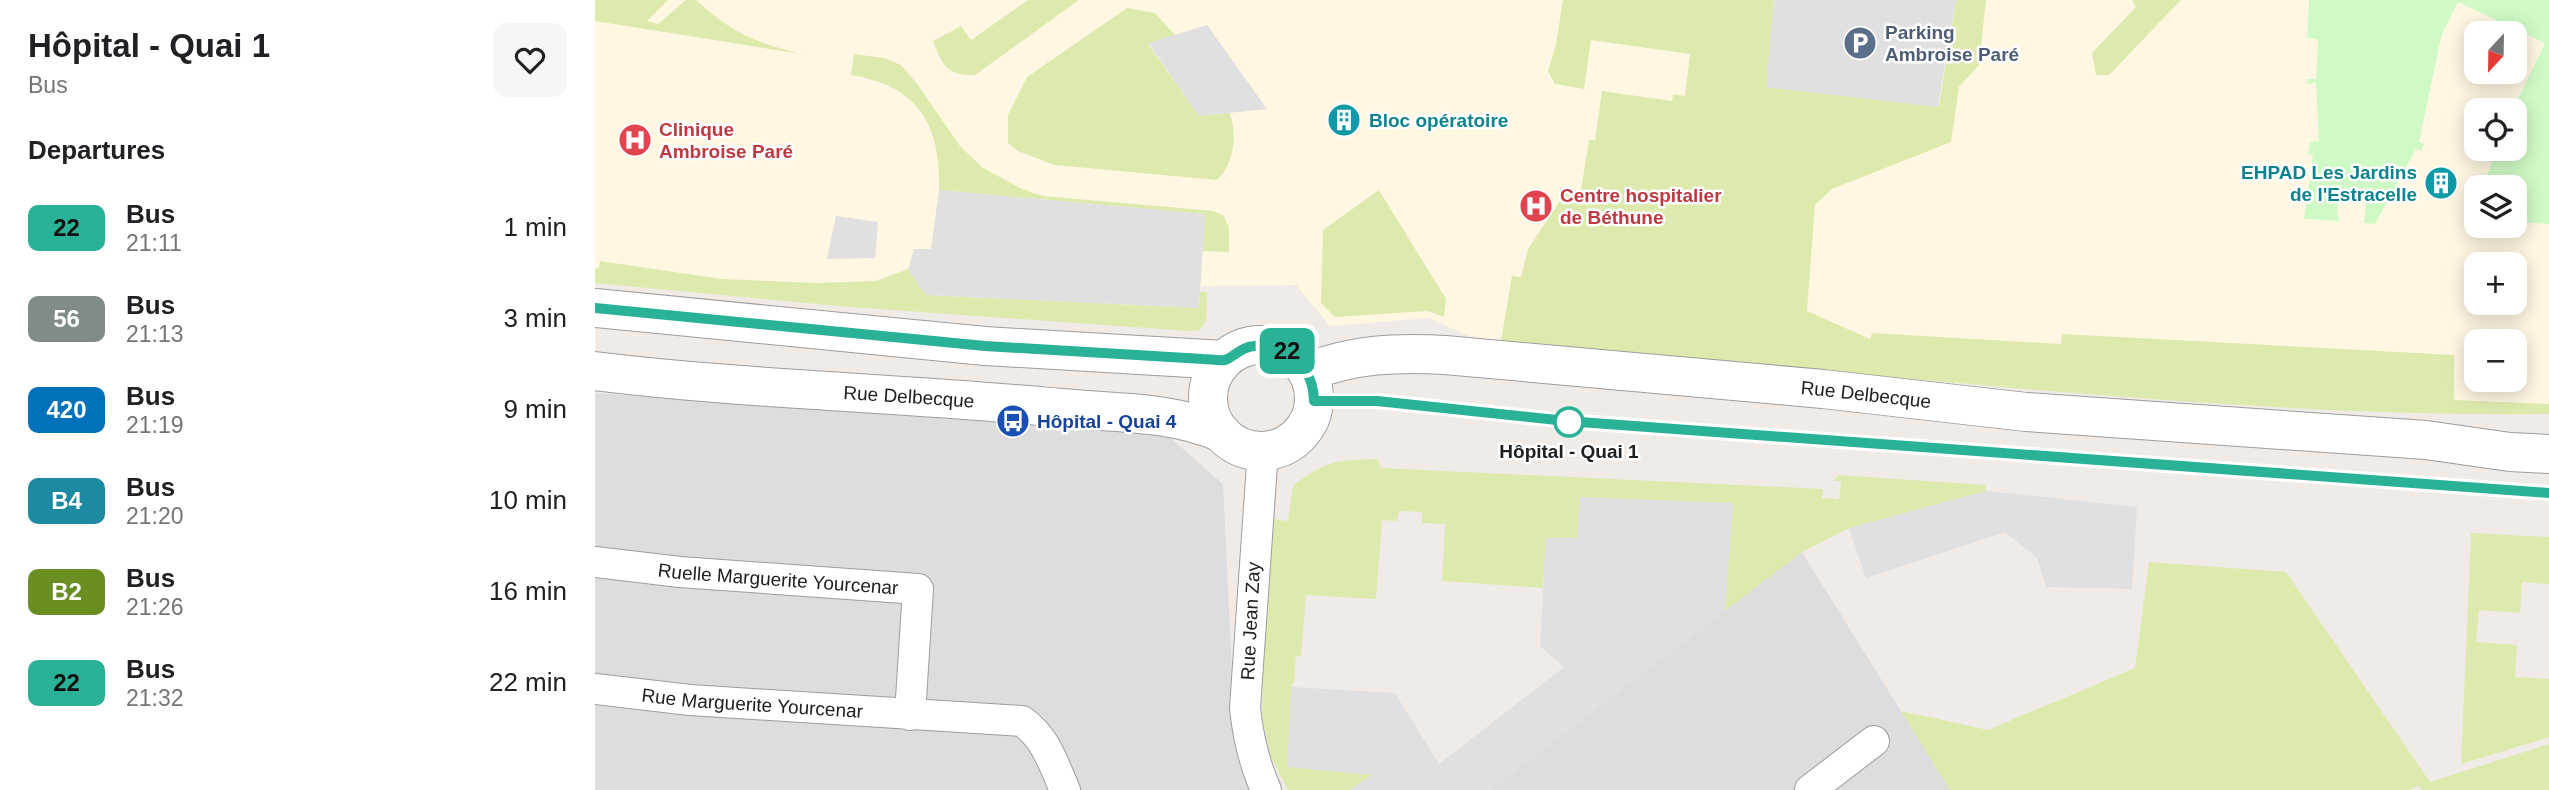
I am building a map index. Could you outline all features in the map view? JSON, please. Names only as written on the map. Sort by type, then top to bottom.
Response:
[{"type":"street","points":[[595,308],[985,346],[1224,360]]},
{"type":"street","points":[[1269,345],[1285,350],[1298,359],[1308,372],[1314,401],[1310,420],[1298,436],[1282,446],[1263,450],[1241,446],[1222,433],[1210,410],[1209,397],[1213,379],[1224,360],[1237,351],[1252,346],[1269,345]]},
{"type":"street","name":"Rue Delbecque","points":[[1308,372],[1327,365],[1395,352],[1445,355],[1823,389],[2026,412],[2427,440],[2510,452],[2549,454]]},
{"type":"street","name":"Rue Delbecque","points":[[595,371],[680,382],[990,401],[1133,413],[1202,424],[1222,433]]},
{"type":"street","name":"Rue Delbecque","points":[[2427,440],[2475,426],[2549,428]]},
{"type":"street","name":"Rue Jean Zay","points":[[1263,450],[1245,708],[1247,733],[1266,790]]},
{"type":"street","name":"Ruelle Marguerite Yourcenar","points":[[595,562],[680,572],[918,589],[911,716]]},
{"type":"street","name":"Rue Marguerite Yourcenar","points":[[595,689],[690,700],[1022,721],[1044,741],[1065,790]]},
{"type":"street","points":[[1810,790],[1874,741]]},
{"type":"shaded area","name":"Centre hospitalier de Béthune","points":[[595,0],[2549,0],[2549,409],[1473,338],[1429,318],[1330,326],[1296,285],[1201,286],[1198,324],[595,281]]},
{"type":"shaded area","name":"Parking Ambroise Paré","points":[[1774,0],[1956,0],[1938,107],[1766,87]]},
{"type":"shaded area","points":[[1207,25],[1267,109],[1199,116],[1148,43]]},
{"type":"shaded area","points":[[939,190],[1205,214],[1199,308],[926,295],[908,269],[914,249],[931,249]]},
{"type":"shaded area","points":[[836,216],[878,222],[875,258],[827,259]]},
{"type":"shaded area","points":[[595,393],[1167,435],[1223,484],[1235,732],[1280,790],[595,790]]},
{"type":"shaded area","points":[[1986,491],[2137,507],[2132,589],[2046,587],[2037,558],[2005,532],[1866,578],[1849,528]]},
{"type":"shaded area","points":[[1580,497],[1733,503],[1725,611],[1489,790],[1349,790],[1372,775],[1287,767],[1291,687],[1395,693],[1439,764],[1564,667],[1540,646],[1546,538],[1577,538]]},
{"type":"shaded area","points":[[1802,552],[1950,790],[1489,790]]},
{"type":"green space","points":[[595,0],[668,0],[647,21],[658,24],[686,0],[696,0],[733,29],[770,45],[801,54],[595,21]]},
{"type":"green space","points":[[1028,0],[1079,0],[975,75],[952,71],[943,63],[933,41],[961,26],[971,40]]},
{"type":"green space","points":[[1563,0],[1774,0],[1767,87],[1939,106],[1956,0],[1986,0],[1979,65],[1959,87],[1951,142],[1832,189],[1815,205],[1807,311],[1870,339],[1872,333],[2061,344],[2062,334],[2454,355],[2454,400],[2549,404],[2549,414],[2375,412],[2085,394],[1501,341],[1512,276],[1521,277],[1528,249],[1568,189],[1581,190],[1589,140],[1595,140],[1602,91],[1672,101],[1673,94],[1685,96],[1690,54],[1591,40],[1584,89],[1555,84],[1548,71],[1556,44]]},
{"type":"green space","points":[[2132,0],[2181,0],[2109,75],[2096,75],[2092,53],[2136,7]]},
{"type":"green space","points":[[2309,0],[2549,0],[2549,224],[2527,223],[2527,175],[2487,175],[2493,161],[2527,161],[2527,98],[2519,98],[2545,43],[2527,35],[2527,21],[2498,21],[2458,2],[2443,32],[2439,47],[2419,142],[2424,144],[2421,151],[2416,149],[2375,224],[2364,223],[2366,203],[2338,201],[2337,213],[2340,221],[2304,219],[2313,155],[2308,154],[2310,142],[2319,141],[2316,83],[2308,84],[2307,79],[2316,79],[2318,40],[2307,38]]},
{"type":"green space","points":[[1127,8],[1155,13],[1175,35],[1148,44],[1199,116],[1230,113],[1233,148],[1228,165],[1217,180],[1054,165],[1018,151],[1008,143],[1008,115],[1027,77]]},
{"type":"green space","points":[[854,54],[884,58],[901,65],[960,146],[983,168],[1022,189],[1043,196],[1214,211],[1224,216],[1229,228],[1229,252],[1203,251],[1204,214],[939,190],[936,146],[921,112],[894,88],[851,75]]},
{"type":"green space","points":[[1379,190],[1446,299],[1444,317],[1428,311],[1335,317],[1321,303],[1323,230]]},
{"type":"green space","points":[[600,261],[722,279],[816,283],[876,281],[908,269],[926,295],[1199,308],[1200,292],[1207,292],[1206,322],[1199,330],[1188,331],[837,306],[595,283],[595,269],[599,268]]},
{"type":"green space","points":[[1378,459],[1381,468],[1823,489],[1822,498],[1839,499],[1841,481],[1834,481],[1838,475],[1985,485],[1986,491],[1849,528],[1802,552],[1725,611],[1733,503],[1577,538],[1546,538],[1543,588],[1442,581],[1445,524],[1422,523],[1422,512],[1399,511],[1397,521],[1382,520],[1376,599],[1306,595],[1301,657],[1296,656],[1294,682],[1291,687],[1373,775],[1349,790],[1288,790],[1270,755],[1262,714],[1268,555],[1274,519],[1288,521],[1293,486],[1315,471],[1342,461]]},
{"type":"green space","points":[[2471,533],[2549,537],[2549,584],[2522,582],[2520,613],[2479,610],[2476,642],[2517,645],[2515,677],[2549,679],[2549,737],[2461,764]]},
{"type":"green space","points":[[2149,562],[2286,572],[2430,782],[2549,744],[2549,790],[2422,790],[2419,786],[2408,790],[1950,790],[1901,711],[1988,730],[2135,668]]},
{"type":"bus line","name":"22","points":[[595,308],[985,346],[1203,359],[1224,360],[1237,351],[1252,346],[1269,345],[1285,350],[1298,359],[1312,381],[1314,401],[1377,401],[1534,419],[2099,458],[2263,473],[2549,493]]},
{"type":"place","name":"Parking Ambroise Paré","points":[[1860,43]]},
{"type":"place","name":"Bloc opératoire","points":[[1344,120]]},
{"type":"place","name":"Clinique Ambroise Paré","points":[[635,140]]},
{"type":"place","name":"EHPAD Les Jardins de l'Estracelle","points":[[2441,183]]},
{"type":"place","name":"Centre hospitalier de Béthune","points":[[1536,206]]},
{"type":"place","name":"Hôpital - Quai 4","points":[[1013,421]]},
{"type":"place","name":"Hôpital - Quai 1","points":[[1569,422]]}]
